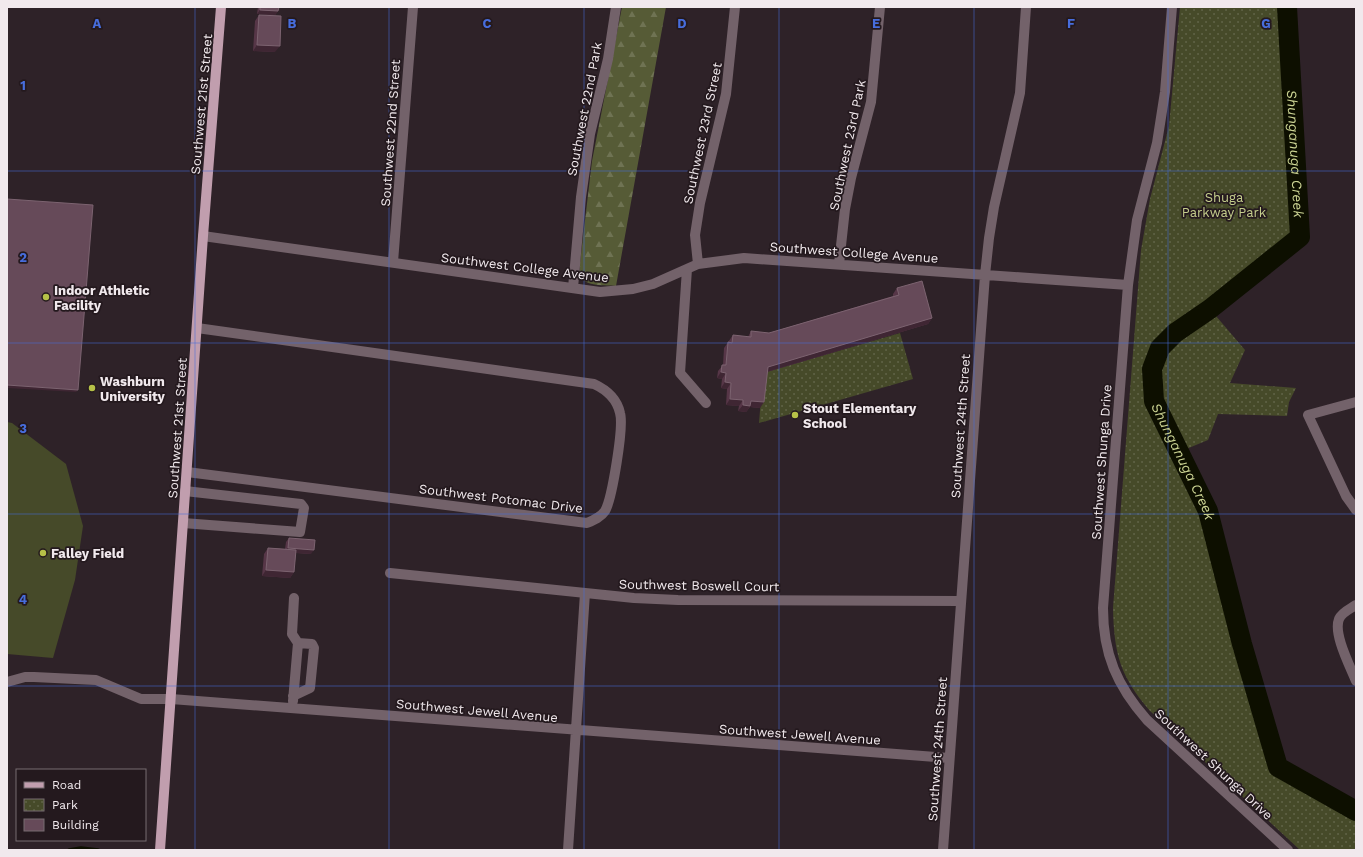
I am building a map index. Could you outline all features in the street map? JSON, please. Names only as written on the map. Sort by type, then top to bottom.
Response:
[{"type":"main road","name":"Southwest 21st Street","points":[[160,850],[203,236],[221,7]]},
{"type":"street","name":"Southwest 22nd Street","points":[[393,262],[413,7]]},
{"type":"street","name":"Southwest 22nd Park","points":[[573,288],[581,197],[590,134],[608,59],[616,7]]},
{"type":"street","name":"Southwest 23rd Street","points":[[698,264],[695,235],[700,203],[726,94],[735,7]]},
{"type":"street","name":"Southwest 23rd Park","points":[[839,264],[845,209],[851,178],[871,102],[880,7]]},
{"type":"street","name":"Southwest 24th Street","points":[[943,850],[985,275],[994,207],[1020,93],[1026,7]]},
{"type":"street","name":"Southwest Shunga Drive","points":[[1172,7],[1165,92],[1157,143],[1137,220],[1128,284],[1103,608],[1104,634],[1108,653],[1124,690],[1147,720],[1288,850]]},
{"type":"street","name":"Southwest College Avenue","points":[[203,236],[600,292],[633,289],[653,284],[698,264],[744,258],[1128,284]]},
{"type":"street","points":[[687,269],[680,373],[706,403]]},
{"type":"street","name":"Southwest Potomac Drive","points":[[187,472],[587,523],[600,516],[609,501],[621,428],[620,413],[615,400],[606,390],[594,384],[197,328]]},
{"type":"street","points":[[1356,402],[1308,415],[1346,496],[1356,510]]},
{"type":"street","points":[[183,522],[300,532],[304,508],[301,504],[185,491]]},
{"type":"street","name":"Southwest Boswell Court","points":[[390,573],[585,593],[678,600],[960,601]]},
{"type":"street","points":[[568,850],[585,593]]},
{"type":"street","points":[[292,709],[298,643],[292,634],[294,598]]},
{"type":"street","points":[[1356,605],[1341,615],[1337,627],[1338,635],[1356,681]]},
{"type":"street","points":[[293,696],[310,688],[312,683],[314,648],[312,644],[298,643]]},
{"type":"street","name":"Southwest Jewell Avenue","points":[[7,682],[25,677],[96,680],[141,698],[171,699],[577,731],[949,758]]},
{"type":"street","points":[[1272,836],[1277,850]]},
{"type":"green space","points":[[622,7],[666,7],[616,286],[596,285],[586,282],[580,276],[580,263],[592,161]]},
{"type":"green space","name":"Shuga Parkway Park","points":[[1180,7],[1287,7],[1300,237],[1210,309],[1245,350],[1230,383],[1296,388],[1289,402],[1287,416],[1218,414],[1208,440],[1179,452],[1208,511],[1242,644],[1278,767],[1356,811],[1356,850],[1300,850],[1150,711],[1125,675],[1117,652],[1113,608],[1141,250],[1150,199],[1169,126]]},
{"type":"green space","points":[[900,333],[913,379],[759,423],[763,373]]},
{"type":"green space","name":"Falley Field","points":[[7,422],[12,423],[66,464],[83,526],[75,580],[53,658],[7,654]]},
{"type":"building","points":[[260,7],[279,7],[278,11],[260,10]]},
{"type":"building","points":[[259,15],[281,16],[280,46],[257,45]]},
{"type":"building","name":"Indoor Athletic Facility","points":[[7,199],[93,205],[78,390],[7,385]]},
{"type":"building","name":"Stout Elementary School","points":[[922,281],[932,318],[768,367],[764,402],[751,401],[750,406],[743,405],[743,400],[730,399],[731,383],[725,382],[726,373],[721,372],[722,365],[726,365],[728,342],[732,343],[733,335],[751,337],[751,331],[769,333],[899,295],[897,288]]},
{"type":"building","points":[[289,538],[315,540],[314,550],[288,548]]},
{"type":"building","points":[[268,548],[296,550],[294,572],[266,570]]},
{"type":"waterway","name":"Shunganuga Creek","points":[[1287,7],[1300,237],[1210,309],[1175,333],[1160,348],[1152,369],[1154,401],[1208,511],[1242,644],[1278,767],[1356,811]]},
{"type":"waterway","points":[[69,850],[81,848],[98,850]]},
{"type":"place","name":"Indoor Athletic Facility","points":[[46,297]]},
{"type":"place","name":"Washburn University","points":[[92,388]]},
{"type":"place","name":"Stout Elementary School","points":[[795,415]]},
{"type":"place","name":"Falley Field","points":[[43,553]]}]
